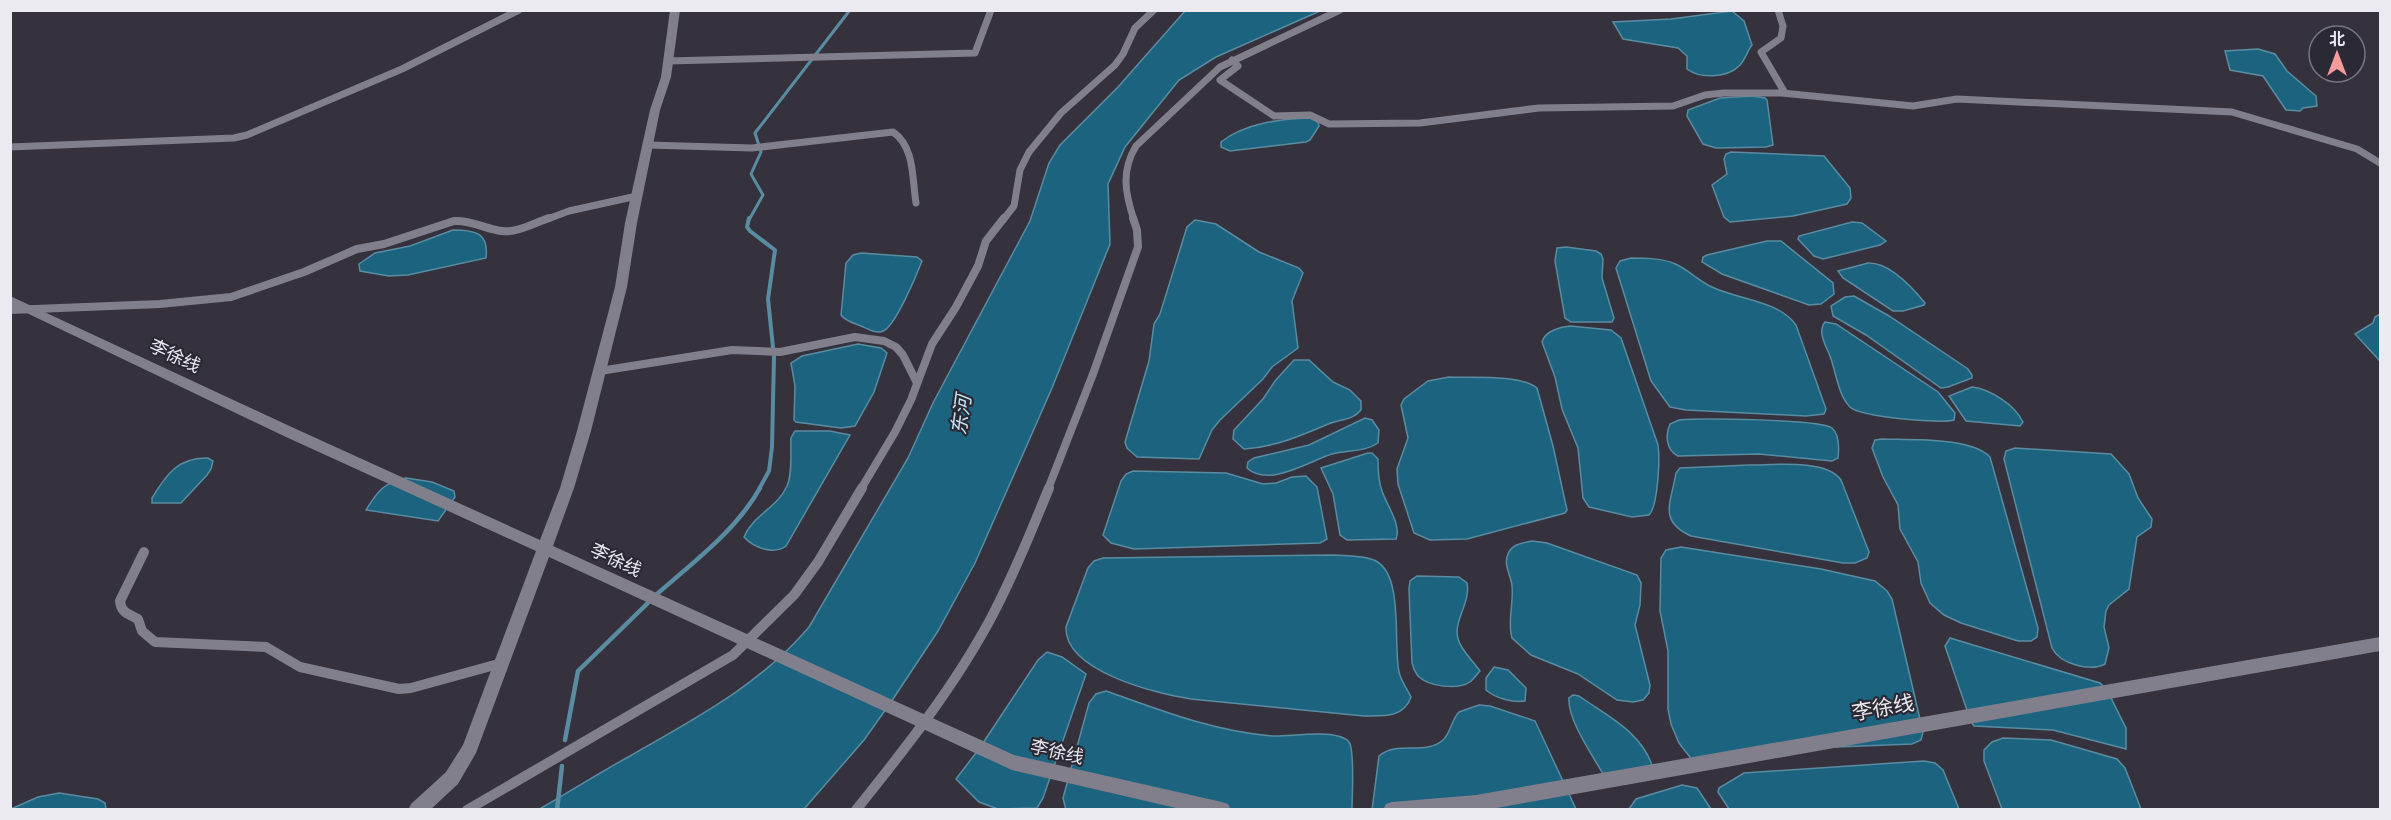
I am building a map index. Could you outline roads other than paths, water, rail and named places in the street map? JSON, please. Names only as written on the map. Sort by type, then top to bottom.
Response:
[{"type":"main road","points":[[417,810],[452,778],[464,759],[567,488],[621,287],[637,196],[668,61],[675,10]]},
{"type":"main road","name":"李徐线","points":[[10,300],[291,433],[1011,762],[1222,810]]},
{"type":"main road","name":"李徐线","points":[[1392,810],[1476,803],[2380,644]]},
{"type":"street","points":[[10,147],[234,138],[247,135],[402,69],[519,10]]},
{"type":"street","points":[[668,61],[975,53],[991,10]]},
{"type":"street","points":[[466,810],[733,655],[794,595],[818,562],[895,432],[932,345],[978,266],[987,241],[1014,206],[1020,170],[1029,152],[1061,113],[1115,65],[1135,28],[1154,10]]},
{"type":"street","points":[[856,810],[920,730],[944,695],[989,622],[1018,562],[1077,420],[1138,247],[1137,231],[1125,187],[1130,156],[1148,133],[1217,70],[1232,60],[1340,10]]},
{"type":"street","points":[[1778,10],[1783,26],[1781,38],[1761,52],[1785,93]]},
{"type":"street","points":[[1232,60],[1238,66],[1220,80],[1255,104],[1274,116],[1310,115],[1329,124],[1420,123],[1539,108],[1673,106],[1715,94],[1785,93],[1914,106],[1957,99],[2224,111],[2357,149],[2380,163]]},
{"type":"street","points":[[648,145],[759,147],[852,135],[896,133],[903,141],[912,164],[912,182],[916,203]]},
{"type":"street","points":[[10,310],[160,304],[231,297],[304,272],[357,249],[384,244],[454,221],[466,220],[500,231],[513,231],[562,213],[637,196]]},
{"type":"street","points":[[600,371],[732,350],[780,352],[855,337],[870,338],[891,344],[900,350],[917,383]]},
{"type":"street","points":[[144,552],[120,601],[120,608],[125,614],[138,619],[142,631],[155,642],[266,647],[300,667],[399,689],[411,688],[502,663]]},
{"type":"water","name":"东河","points":[[1185,11],[1320,11],[1216,57],[1179,80],[1125,147],[1108,184],[1110,244],[1052,388],[975,563],[938,631],[864,740],[804,809],[538,810],[748,684],[790,648],[809,627],[908,458],[933,403],[1030,221],[1049,163],[1060,145],[1118,87]]},
{"type":"water","points":[[1732,11],[1744,21],[1752,45],[1743,61],[1734,70],[1713,76],[1706,76],[1687,69],[1687,56],[1678,48],[1623,39],[1613,22],[1671,19]]},
{"type":"water","points":[[2258,49],[2275,54],[2287,71],[2316,96],[2317,106],[2303,108],[2300,111],[2286,110],[2263,76],[2230,70],[2225,51]]},
{"type":"water","points":[[1752,96],[1767,100],[1773,145],[1716,148],[1703,144],[1687,116],[1688,110],[1720,98]]},
{"type":"water","points":[[1310,118],[1318,122],[1319,126],[1310,140],[1306,142],[1230,151],[1221,147],[1221,142],[1252,126],[1287,119]]},
{"type":"water","points":[[1731,152],[1824,156],[1850,188],[1851,198],[1847,204],[1793,216],[1730,222],[1724,217],[1712,185],[1727,174],[1724,159],[1726,154]]},
{"type":"water","points":[[1195,220],[1216,224],[1259,252],[1299,268],[1303,273],[1292,301],[1298,348],[1272,367],[1263,379],[1220,420],[1212,430],[1199,459],[1137,457],[1127,448],[1125,442],[1149,361],[1154,324],[1160,314],[1187,227]]},
{"type":"water","points":[[1852,222],[1862,223],[1886,241],[1880,245],[1823,259],[1814,256],[1798,239],[1799,236]]},
{"type":"water","points":[[453,230],[474,232],[483,238],[486,258],[408,275],[389,276],[360,271],[359,264],[375,253],[410,246]]},
{"type":"water","points":[[1767,241],[1781,241],[1833,283],[1834,294],[1821,304],[1809,305],[1722,274],[1702,262],[1703,257],[1707,255]]},
{"type":"water","points":[[1557,248],[1596,251],[1601,254],[1602,278],[1614,318],[1612,322],[1571,322],[1565,318],[1555,261]]},
{"type":"water","points":[[861,253],[917,257],[922,261],[899,311],[888,327],[880,332],[850,322],[841,315],[846,263],[853,255]]},
{"type":"water","points":[[1631,258],[1657,259],[1673,263],[1712,287],[1769,305],[1788,317],[1796,325],[1826,409],[1824,414],[1806,416],[1686,410],[1670,407],[1651,381],[1616,268],[1620,261]]},
{"type":"water","points":[[1868,263],[1884,267],[1900,277],[1920,297],[1924,305],[1903,311],[1893,311],[1843,278],[1838,271]]},
{"type":"water","points":[[1854,296],[1889,316],[1968,369],[1972,378],[1941,388],[1866,335],[1833,316],[1831,306],[1845,297]]},
{"type":"water","points":[[2380,314],[2380,361],[2355,334],[2373,323],[2375,317]]},
{"type":"water","points":[[1825,322],[1836,324],[1938,392],[1955,413],[1954,420],[1901,419],[1869,414],[1850,407],[1840,390],[1823,339],[1822,330]]},
{"type":"water","points":[[1570,326],[1611,330],[1621,338],[1658,445],[1656,493],[1649,515],[1632,517],[1589,507],[1583,498],[1578,448],[1562,409],[1555,377],[1542,342],[1550,332]]},
{"type":"water","points":[[858,344],[881,348],[887,353],[874,392],[855,426],[841,428],[796,422],[794,420],[795,386],[791,363],[802,356]]},
{"type":"water","points":[[1294,360],[1309,360],[1333,382],[1350,390],[1361,401],[1361,410],[1351,417],[1289,440],[1244,449],[1233,439],[1234,430],[1263,399],[1275,381]]},
{"type":"water","points":[[1449,377],[1507,379],[1537,388],[1553,446],[1567,510],[1565,513],[1467,539],[1430,540],[1414,533],[1398,484],[1397,469],[1408,438],[1401,405],[1404,399],[1428,381]]},
{"type":"water","points":[[1972,387],[2001,399],[2023,422],[2020,426],[1966,421],[1949,396]]},
{"type":"water","points":[[1365,418],[1372,420],[1379,430],[1378,443],[1373,446],[1332,454],[1277,474],[1256,473],[1247,468],[1248,462],[1254,458],[1309,445]]},
{"type":"water","points":[[1679,420],[1759,420],[1823,425],[1835,431],[1839,446],[1838,458],[1832,461],[1759,454],[1678,456],[1669,446],[1667,433],[1670,424]]},
{"type":"water","points":[[795,431],[830,431],[850,435],[786,546],[776,550],[764,549],[744,537],[753,523],[778,500],[787,486],[791,469],[791,438]]},
{"type":"water","points":[[1875,440],[1955,443],[1969,446],[1990,457],[2038,628],[2037,637],[2031,641],[2018,641],[1961,623],[1944,615],[1930,603],[1921,583],[1918,562],[1900,529],[1898,505],[1883,477],[1872,448]]},
{"type":"water","points":[[2015,448],[2111,454],[2129,474],[2138,498],[2152,519],[2151,527],[2137,537],[2129,589],[2109,605],[2106,611],[2104,627],[2109,648],[2105,664],[2092,667],[2076,665],[2056,654],[2052,648],[2004,459],[2006,451]]},
{"type":"water","points":[[1372,453],[1378,459],[1380,484],[1397,527],[1396,539],[1347,540],[1340,535],[1333,494],[1321,468]]},
{"type":"water","points":[[198,458],[208,458],[213,461],[211,469],[181,503],[152,503],[157,490],[174,469]]},
{"type":"water","points":[[1750,465],[1813,466],[1834,473],[1841,480],[1869,552],[1867,558],[1855,563],[1843,563],[1691,536],[1674,524],[1669,510],[1676,473],[1680,468]]},
{"type":"water","points":[[1133,471],[1226,473],[1263,484],[1306,476],[1317,487],[1327,539],[1320,543],[1134,549],[1111,543],[1103,535],[1121,481],[1126,474]]},
{"type":"water","points":[[406,478],[432,482],[454,491],[455,497],[438,521],[366,510],[387,485]]},
{"type":"water","points":[[1532,541],[1547,543],[1637,575],[1641,583],[1640,605],[1635,625],[1650,685],[1649,693],[1643,700],[1633,702],[1617,700],[1578,674],[1531,655],[1512,638],[1510,625],[1512,586],[1507,558],[1515,546]]},
{"type":"water","points":[[1681,547],[1821,569],[1875,581],[1887,591],[1892,599],[1923,732],[1921,740],[1912,744],[1811,748],[1693,761],[1679,743],[1671,724],[1668,709],[1668,651],[1660,611],[1661,558],[1666,550]]},
{"type":"water","points":[[1334,555],[1361,557],[1376,561],[1385,569],[1391,581],[1396,612],[1399,672],[1411,697],[1408,704],[1398,712],[1385,716],[1364,716],[1176,696],[1115,678],[1080,656],[1069,643],[1066,627],[1088,568],[1094,561],[1103,558]]},
{"type":"water","points":[[1417,576],[1459,577],[1467,583],[1467,598],[1458,625],[1458,639],[1464,651],[1480,671],[1465,684],[1451,687],[1436,685],[1423,680],[1414,670],[1409,589],[1410,581]]},
{"type":"water","points":[[1950,638],[2100,683],[2107,690],[2126,728],[2126,749],[2053,730],[1974,726],[1945,646]]},
{"type":"water","points":[[1047,652],[1062,657],[1086,674],[1043,798],[1037,808],[998,809],[979,802],[956,779],[979,749],[1038,660]]},
{"type":"water","points":[[1494,667],[1508,670],[1526,688],[1525,701],[1504,699],[1486,690],[1486,678]]},
{"type":"water","points":[[1106,691],[1188,719],[1230,730],[1273,736],[1325,734],[1343,738],[1349,742],[1352,754],[1352,809],[1066,810],[1063,798],[1089,703],[1096,694]]},
{"type":"water","points":[[1573,695],[1579,696],[1622,725],[1647,753],[1652,765],[1606,779],[1572,717],[1569,698]]},
{"type":"water","points":[[1479,705],[1490,706],[1535,721],[1576,809],[1372,810],[1379,756],[1394,749],[1436,745],[1446,737],[1459,712]]},
{"type":"water","points":[[2003,738],[2051,740],[2117,759],[2125,768],[2141,809],[2002,809],[1984,761],[1984,750],[1992,742]]},
{"type":"water","points":[[1924,761],[1935,763],[1943,770],[1959,809],[1729,809],[1718,792],[1719,788],[1744,773]]},
{"type":"water","points":[[1682,785],[1697,788],[1711,809],[1629,809],[1636,799]]},
{"type":"water","points":[[59,793],[98,799],[105,803],[106,809],[11,809],[38,797]]},
{"type":"waterway","points":[[749,220],[763,195],[751,174],[761,152],[755,133],[850,10]]},
{"type":"waterway","points":[[749,218],[747,227],[750,231],[775,250],[768,299],[774,357],[772,447],[769,471],[759,489]]},
{"type":"waterway","points":[[656,595],[726,532],[750,504],[760,488]]},
{"type":"waterway","points":[[565,740],[578,671],[651,600]]},
{"type":"waterway","points":[[557,810],[562,766]]}]
